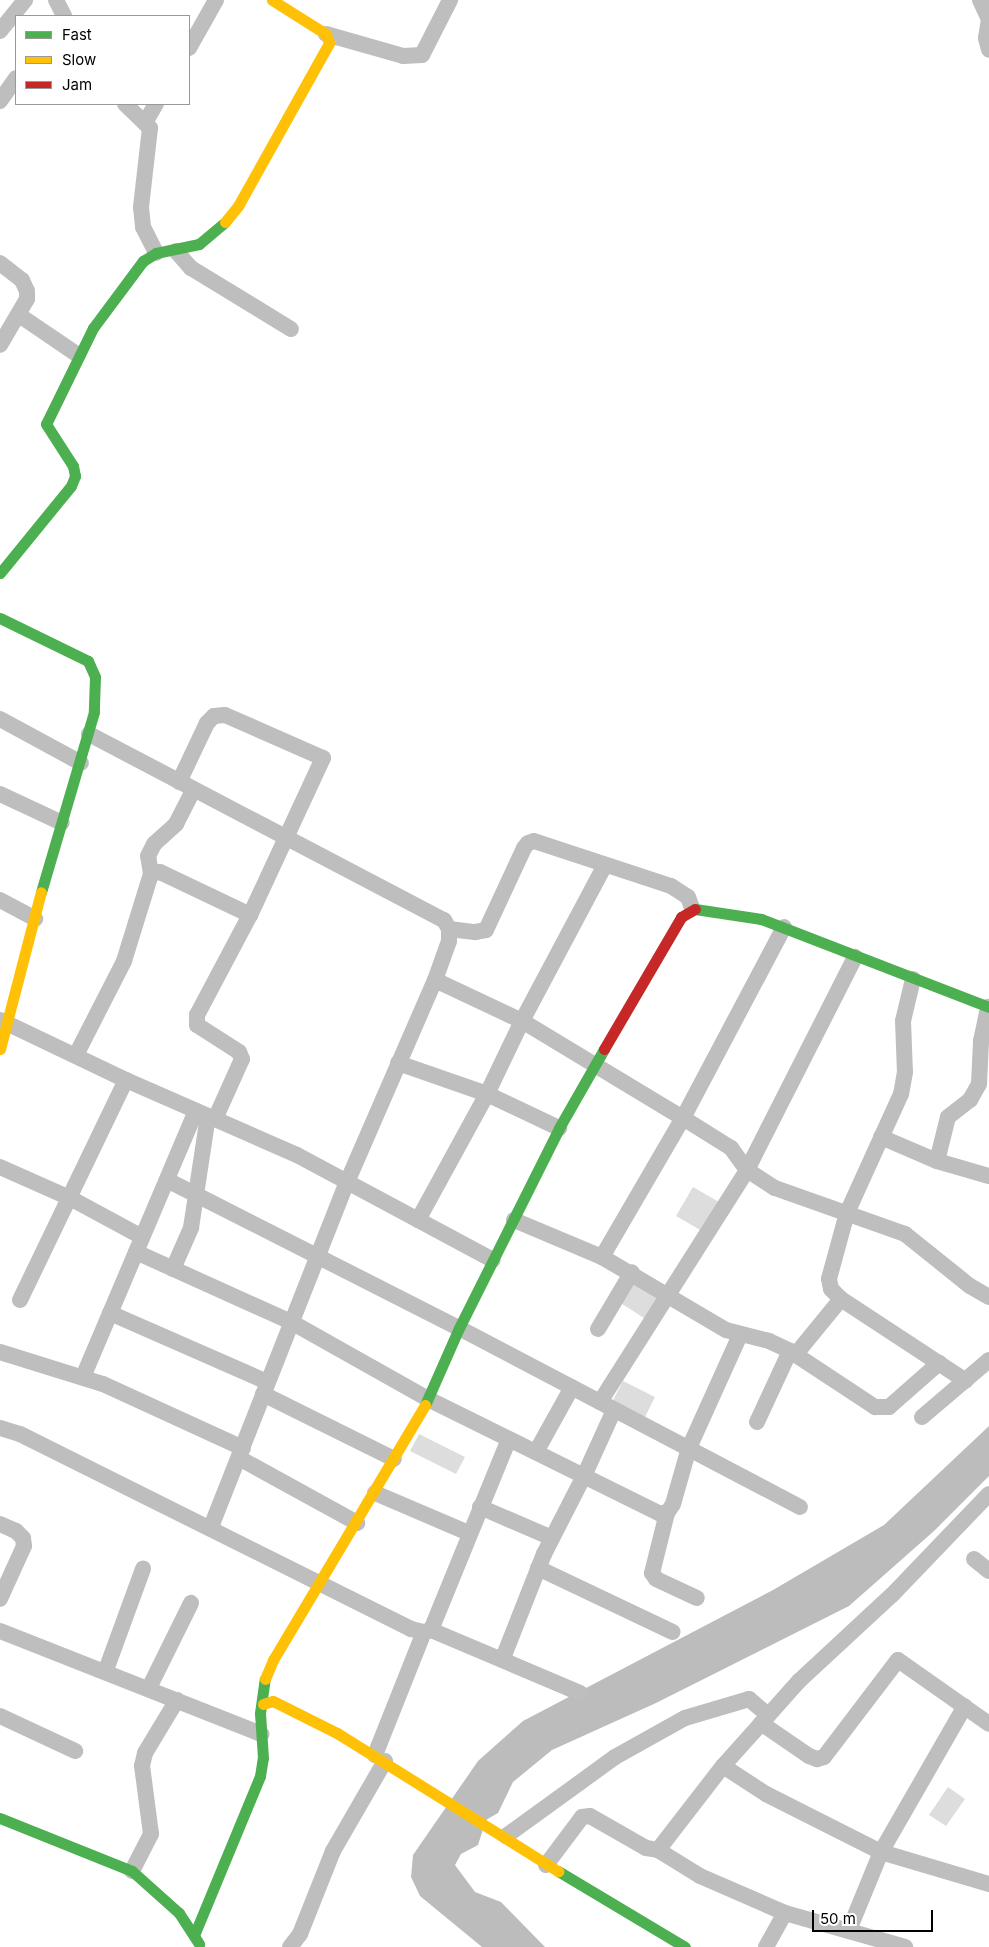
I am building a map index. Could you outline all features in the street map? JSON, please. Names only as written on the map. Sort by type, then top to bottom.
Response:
[{"type":"street","points":[[0,31],[25,0]]},
{"type":"street","points":[[56,0],[64,15]]},
{"type":"street","points":[[190,46],[216,0]]},
{"type":"street","points":[[272,0],[326,34],[414,57],[425,51],[450,0]]},
{"type":"street","points":[[980,0],[989,19],[986,38],[989,50]]},
{"type":"street","points":[[0,574],[71,486],[75,476],[73,466],[46,424],[78,356],[121,287],[143,261],[156,253],[176,252],[198,244],[223,225],[238,206],[324,56],[329,43],[326,34]]},
{"type":"street","points":[[0,101],[15,79]]},
{"type":"street","points":[[126,105],[146,121],[152,139],[141,207],[143,227],[156,253]]},
{"type":"street","points":[[146,121],[155,105]]},
{"type":"street","points":[[176,252],[191,268],[291,329]]},
{"type":"street","points":[[0,262],[22,280],[27,291],[18,315],[0,345]]},
{"type":"street","points":[[18,315],[78,356]]},
{"type":"street","points":[[0,618],[88,661],[95,677],[94,712],[82,763],[62,823],[35,920],[3,1023],[0,1049]]},
{"type":"street","points":[[76,1055],[124,961],[151,874],[148,856],[154,844],[176,824],[186,786],[207,724],[214,716],[225,715],[316,752],[322,758],[322,765],[196,1020],[197,1025],[239,1052],[242,1059],[168,1181],[83,1377]]},
{"type":"street","points":[[0,719],[82,763]]},
{"type":"street","points":[[89,734],[286,839],[444,920],[449,929],[449,942],[435,980],[348,1180],[293,1323],[265,1388],[211,1526]]},
{"type":"street","points":[[0,794],[62,823]]},
{"type":"street","points":[[449,929],[475,932],[486,930],[528,842],[534,842],[681,891],[688,897],[692,908]]},
{"type":"street","points":[[418,1220],[487,1094],[522,1021],[605,865]]},
{"type":"street","points":[[151,874],[160,872],[250,914]]},
{"type":"street","points":[[0,900],[35,920]]},
{"type":"street","points":[[692,908],[715,910],[784,927],[856,957],[989,1007],[981,1041],[980,1084],[970,1100],[948,1117],[937,1161]]},
{"type":"street","points":[[195,1933],[260,1776],[260,1713],[263,1704],[265,1679],[280,1648],[375,1493],[428,1399],[459,1328],[559,1128],[597,1066],[670,932],[692,908]]},
{"type":"street","points":[[602,1257],[683,1118],[784,927]]},
{"type":"street","points":[[503,1658],[538,1568],[584,1476],[607,1406],[669,1297],[747,1170],[856,957]]},
{"type":"street","points":[[913,979],[903,1021],[905,1072],[901,1094],[847,1213],[829,1279],[831,1289],[841,1299],[966,1381]]},
{"type":"street","points":[[435,980],[522,1021],[683,1118],[731,1148],[747,1170],[784,1193],[905,1234],[970,1286],[989,1297]]},
{"type":"street","points":[[3,1023],[348,1180],[493,1260]]},
{"type":"street","points":[[398,1063],[487,1094],[559,1128]]},
{"type":"street","points":[[20,1300],[126,1080]]},
{"type":"street","points":[[174,1269],[187,1241],[198,1196],[207,1116]]},
{"type":"street","points":[[881,1137],[937,1161],[989,1176]]},
{"type":"street","points":[[0,1167],[70,1198],[174,1269],[293,1323],[428,1399],[658,1513],[667,1513]]},
{"type":"street","points":[[168,1181],[459,1328],[800,1507]]},
{"type":"street","points":[[514,1220],[602,1257],[632,1272],[669,1297],[740,1335],[769,1341],[793,1353],[875,1408],[882,1409],[939,1363]]},
{"type":"street","points":[[598,1329],[632,1272]]},
{"type":"street","points":[[757,1422],[793,1353],[841,1299]]},
{"type":"street","points":[[110,1313],[265,1388],[394,1459]]},
{"type":"street","points":[[696,1598],[656,1579],[652,1573],[667,1513],[689,1448],[740,1335]]},
{"type":"street","points":[[0,1352],[83,1377],[241,1453],[357,1523]]},
{"type":"street","points":[[922,1417],[989,1360]]},
{"type":"street","points":[[536,1452],[572,1387]]},
{"type":"street","points":[[0,1428],[20,1434],[211,1526],[410,1629],[427,1631],[503,1658],[580,1693]]},
{"type":"street","points":[[290,1947],[300,1934],[334,1851],[380,1758],[395,1704],[509,1439]]},
{"type":"street","points":[[375,1493],[470,1533]]},
{"type":"street","points":[[658,1850],[723,1766],[799,1681],[892,1595],[989,1494]]},
{"type":"street","points":[[480,1507],[552,1538]]},
{"type":"street","points":[[0,1524],[16,1531],[23,1538],[24,1546],[0,1599]]},
{"type":"street","points":[[974,1559],[989,1571]]},
{"type":"street","points":[[538,1568],[673,1632]]},
{"type":"street","points":[[106,1670],[143,1569]]},
{"type":"street","points":[[149,1688],[191,1603]]},
{"type":"street","points":[[0,1630],[106,1670],[261,1734]]},
{"type":"street","points":[[504,1835],[615,1757],[685,1718],[741,1700],[755,1702],[765,1719],[810,1756],[817,1759],[824,1757],[898,1660],[989,1724]]},
{"type":"street","points":[[132,1872],[151,1834],[142,1766],[145,1753],[177,1700]]},
{"type":"street","points":[[263,1704],[273,1700],[380,1758],[504,1835],[546,1865],[626,1916],[685,1947]]},
{"type":"street","points":[[849,1930],[881,1852],[965,1706]]},
{"type":"street","points":[[0,1716],[75,1751]]},
{"type":"street","points":[[723,1766],[766,1794],[881,1852],[989,1884]]},
{"type":"street","points":[[546,1865],[582,1816],[590,1816],[646,1848],[658,1850],[700,1876],[785,1913],[905,1947]]},
{"type":"street","points":[[0,1818],[132,1872],[179,1913],[195,1933],[200,1947]]},
{"type":"street","points":[[766,1947],[785,1913]]},
{"type":"shaded area","points":[[989,1426],[989,1476],[934,1531],[849,1606],[656,1703],[552,1750],[513,1782],[498,1813],[486,1820],[478,1845],[461,1854],[455,1865],[475,1892],[501,1902],[545,1947],[482,1947],[420,1896],[411,1877],[413,1855],[478,1761],[523,1721],[773,1590],[884,1525]]},
{"type":"building","points":[[693,1187],[719,1202],[702,1231],[676,1216]]},
{"type":"building","points":[[631,1283],[659,1300],[647,1320],[619,1302]]},
{"type":"building","points":[[623,1381],[655,1397],[643,1421],[611,1404]]},
{"type":"building","points":[[419,1434],[465,1457],[456,1474],[410,1451]]},
{"type":"building","points":[[948,1787],[965,1799],[946,1826],[929,1815]]},
{"type":"traffic: fast","points":[[0,573],[71,486],[75,476],[73,466],[46,424],[93,328],[143,261],[156,253],[199,244],[225,222]]},
{"type":"traffic: fast","points":[[0,618],[88,661],[95,677],[94,712],[41,892]]},
{"type":"traffic: fast","points":[[695,909],[761,919],[989,1007]]},
{"type":"traffic: fast","points":[[425,1405],[459,1328],[559,1128],[604,1049]]},
{"type":"traffic: fast","points":[[195,1933],[260,1776],[263,1758],[260,1713],[265,1679]]},
{"type":"traffic: fast","points":[[0,1818],[132,1871],[179,1913],[199,1944]]},
{"type":"traffic: fast","points":[[558,1871],[685,1947]]},
{"type":"traffic: slow","points":[[225,222],[238,206],[329,43],[326,34],[272,0]]},
{"type":"traffic: slow","points":[[0,1049],[41,892]]},
{"type":"traffic: slow","points":[[265,1679],[273,1660],[425,1405]]},
{"type":"traffic: slow","points":[[263,1704],[273,1701],[337,1733],[558,1871]]},
{"type":"traffic: jam","points":[[604,1049],[681,917],[695,909]]}]
